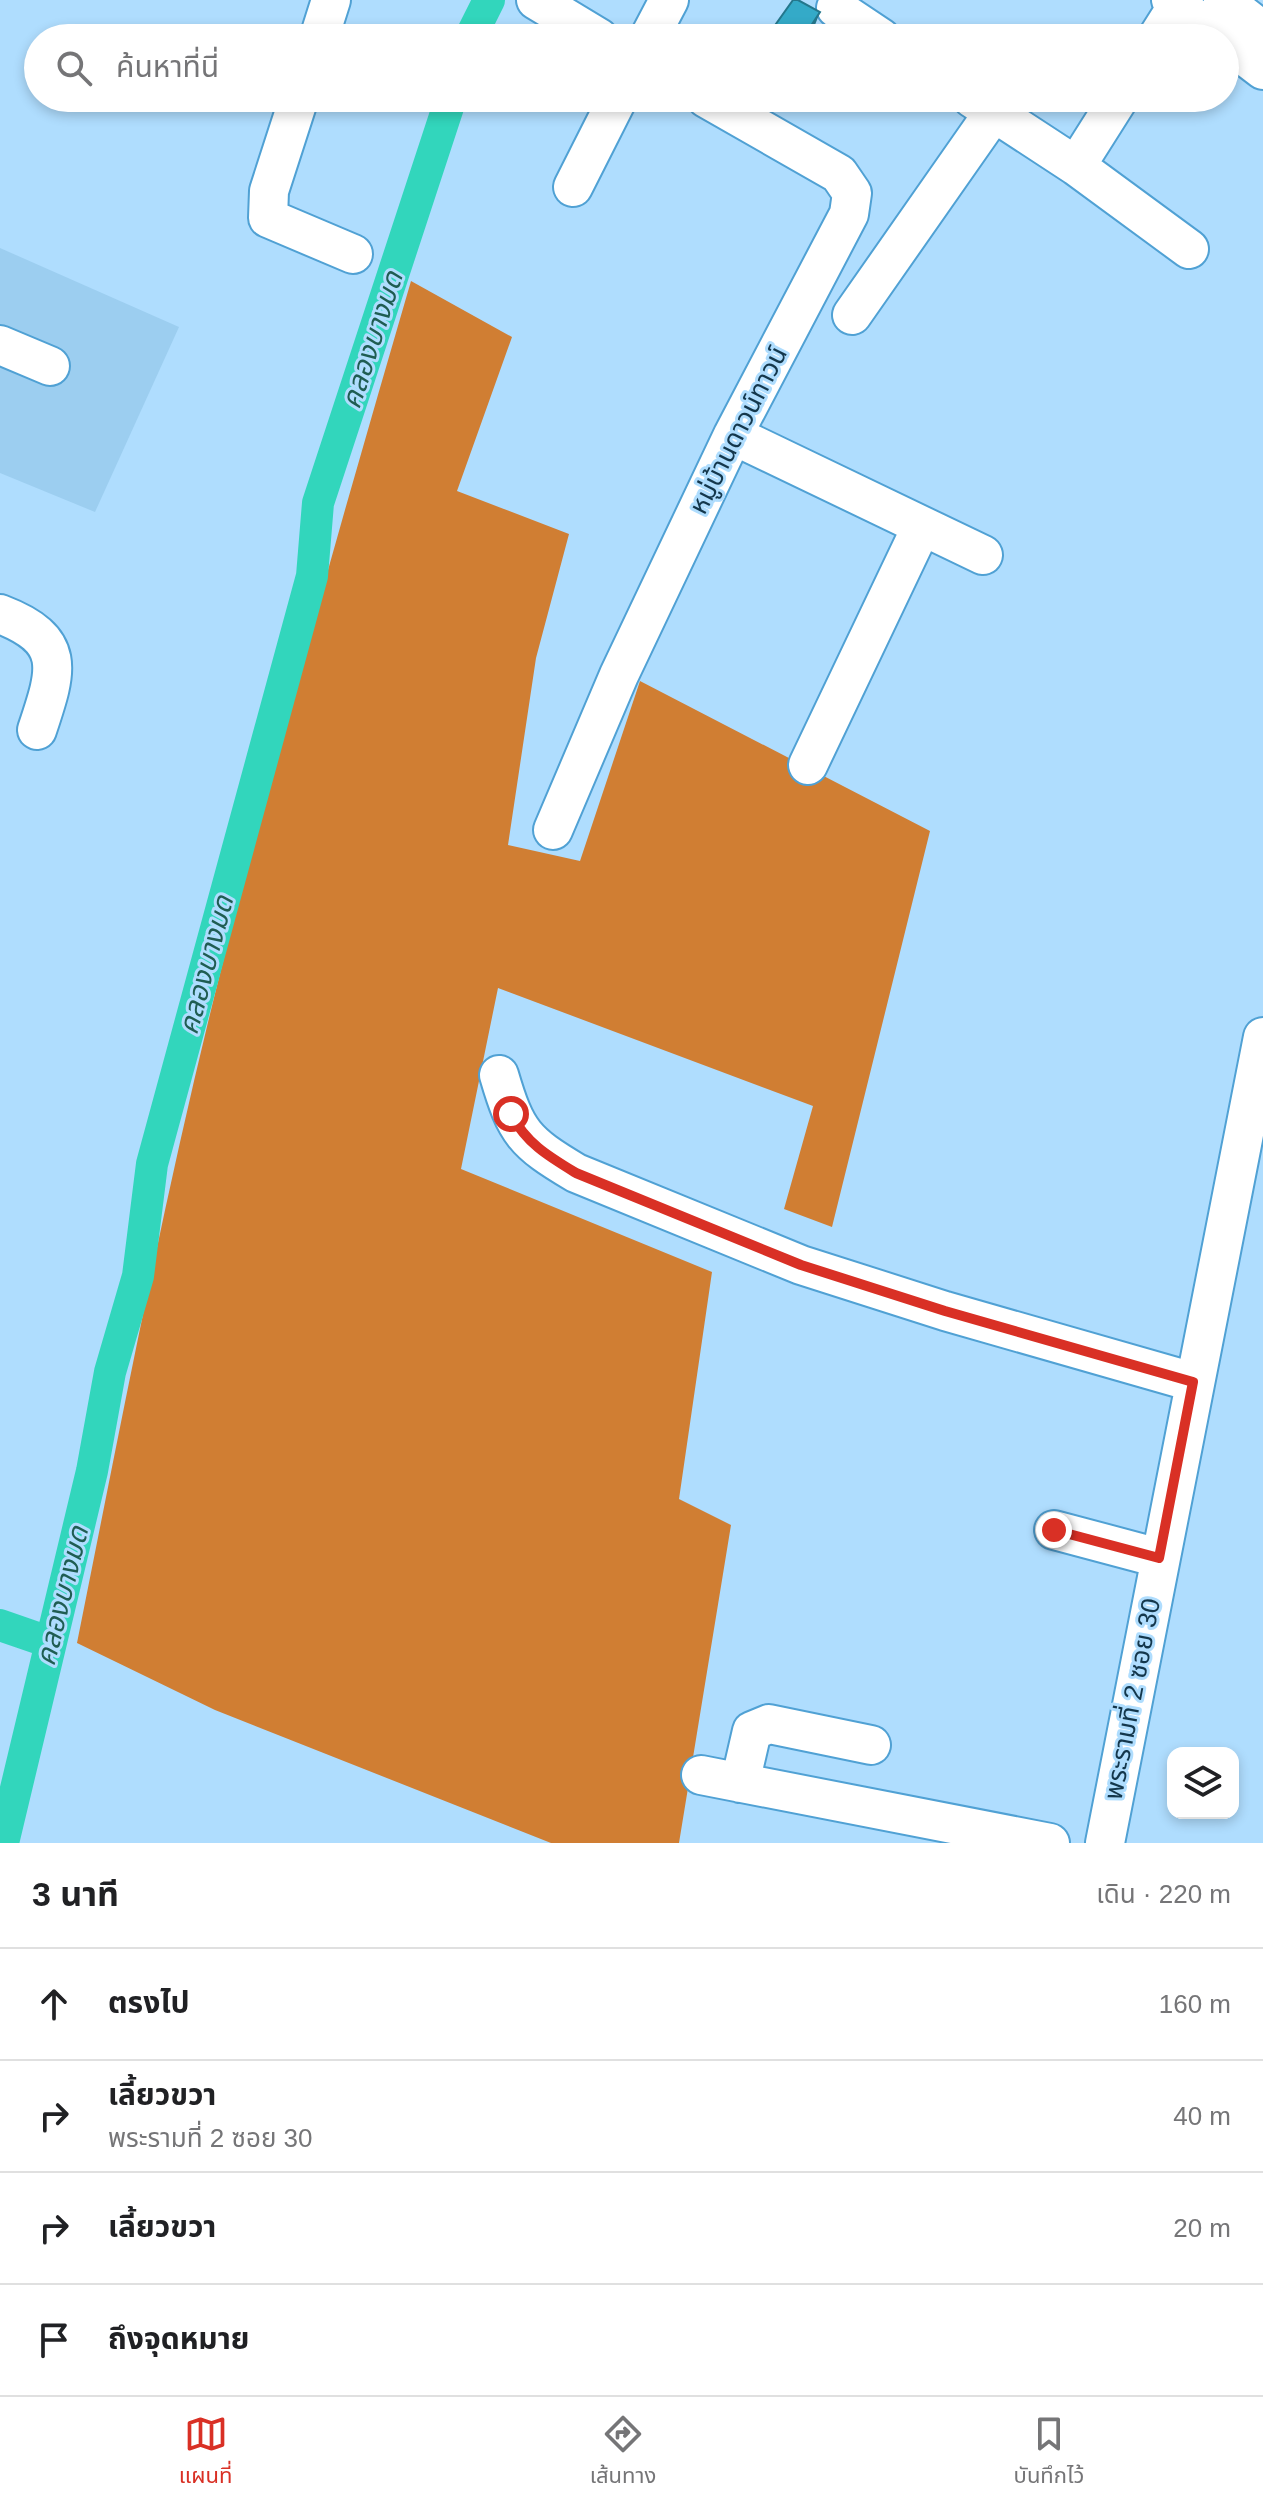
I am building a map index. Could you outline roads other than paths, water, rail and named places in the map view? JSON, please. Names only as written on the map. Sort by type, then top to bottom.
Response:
[{"type":"street","points":[[323,24],[331,0]]},
{"type":"street","points":[[536,0],[576,24]]},
{"type":"street","points":[[656,24],[669,0]]},
{"type":"street","points":[[1223,0],[1263,31]]},
{"type":"street","points":[[1165,24],[1177,2],[1204,24]]},
{"type":"street","points":[[836,8],[860,24]]},
{"type":"street","points":[[1239,51],[1263,70]]},
{"type":"street","points":[[294,112],[269,191],[268,218],[353,254]]},
{"type":"street","points":[[573,187],[611,112]]},
{"type":"street","name":"หมู่บ้านดาวน์ทาวน์","points":[[553,830],[619,675],[733,435],[849,214],[852,193],[839,174],[730,112]]},
{"type":"street","points":[[852,315],[979,112]]},
{"type":"street","points":[[994,112],[1076,166],[1189,249]]},
{"type":"street","points":[[1076,166],[1110,112]]},
{"type":"street","points":[[0,345],[50,366]]},
{"type":"street","points":[[733,435],[921,528],[983,555]]},
{"type":"street","points":[[808,765],[921,528]]},
{"type":"street","points":[[0,614],[29,625],[45,640],[52,658],[49,694],[37,730]]},
{"type":"street","name":"พระรามที่ 2 ซอย 30","points":[[1105,1843],[1263,1037]]},
{"type":"street","points":[[499,1075],[521,1134],[544,1154],[576,1173],[801,1265],[945,1311],[1193,1382]]},
{"type":"street","points":[[1054,1530],[1159,1558]]},
{"type":"street","points":[[740,1783],[752,1731],[758,1727],[769,1724],[871,1745]]},
{"type":"street","points":[[701,1775],[1050,1843]]},
{"type":"waterway","name":"คลองบางมด","points":[[477,24],[489,0]]},
{"type":"waterway","name":"คลองบางมด","points":[[3,1843],[92,1471],[110,1372],[138,1276],[152,1164],[312,576],[318,503],[446,112]]},
{"type":"waterway","points":[[0,1625],[49,1642]]}]
